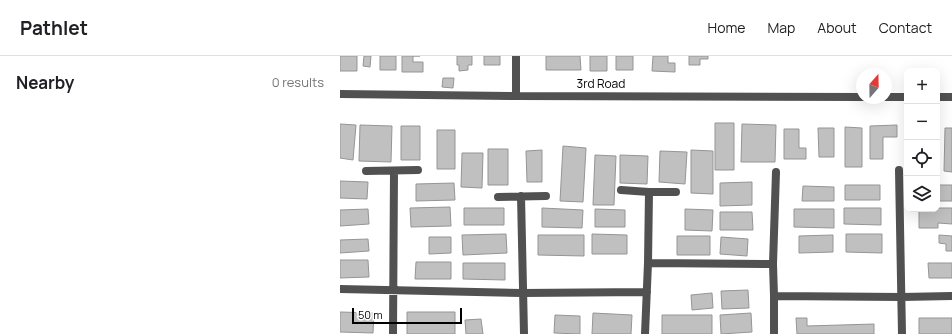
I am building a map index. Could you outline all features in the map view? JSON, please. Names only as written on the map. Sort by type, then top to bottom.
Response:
[{"type":"street","points":[[516,56],[516,96]]},
{"type":"street","name":"3rd Road","points":[[340,94],[856,97]]},
{"type":"street","points":[[892,97],[904,97]]},
{"type":"street","points":[[940,97],[952,97]]},
{"type":"street","points":[[366,171],[418,170]]},
{"type":"street","points":[[899,170],[902,334]]},
{"type":"street","points":[[393,334],[394,171]]},
{"type":"street","points":[[774,334],[773,264],[776,172]]},
{"type":"street","points":[[621,190],[676,192]]},
{"type":"street","points":[[645,334],[649,192]]},
{"type":"street","points":[[521,196],[524,334]]},
{"type":"street","points":[[498,197],[546,196]]},
{"type":"street","points":[[648,263],[773,264]]},
{"type":"street","points":[[340,289],[522,293],[647,292]]},
{"type":"street","points":[[774,296],[952,296]]},
{"type":"building","points":[[340,56],[357,56],[357,71],[340,71]]},
{"type":"building","points":[[364,56],[371,56],[370,67],[363,66]]},
{"type":"building","points":[[380,56],[396,56],[396,70],[380,70]]},
{"type":"building","points":[[402,56],[413,56],[413,62],[423,62],[423,72],[402,72]]},
{"type":"building","points":[[457,56],[472,56],[472,65],[468,65],[468,70],[459,71]]},
{"type":"building","points":[[484,56],[500,56],[500,65],[484,65]]},
{"type":"building","points":[[546,56],[580,56],[581,70],[546,70]]},
{"type":"building","points":[[590,56],[607,56],[607,71],[590,71]]},
{"type":"building","points":[[616,56],[633,56],[633,70],[616,70]]},
{"type":"building","points":[[653,56],[668,56],[668,63],[675,63],[675,72],[652,71]]},
{"type":"building","points":[[689,56],[708,56],[708,59],[700,59],[700,65],[689,65]]},
{"type":"building","points":[[443,78],[454,78],[453,88],[442,87]]},
{"type":"building","points":[[715,123],[734,123],[734,170],[715,170]]},
{"type":"building","points":[[340,124],[356,125],[353,160],[340,158]]},
{"type":"building","points":[[742,124],[776,125],[775,162],[741,162]]},
{"type":"building","points":[[360,125],[392,126],[391,162],[359,161]]},
{"type":"building","points":[[897,125],[897,137],[883,137],[883,159],[870,159],[870,126]]},
{"type":"building","points":[[401,126],[420,126],[420,160],[401,160]]},
{"type":"building","points":[[845,127],[862,128],[862,167],[845,167]]},
{"type":"building","points":[[818,128],[834,128],[834,157],[819,157]]},
{"type":"building","points":[[945,128],[952,128],[952,172],[944,171]]},
{"type":"building","points":[[784,129],[799,129],[799,148],[806,148],[806,159],[784,159]]},
{"type":"building","points":[[437,130],[455,130],[455,169],[437,169]]},
{"type":"building","points":[[563,146],[586,148],[583,202],[560,201]]},
{"type":"building","points":[[488,149],[508,149],[508,185],[488,185]]},
{"type":"building","points":[[542,150],[542,182],[527,182],[526,151]]},
{"type":"building","points":[[691,150],[713,151],[713,194],[691,193]]},
{"type":"building","points":[[660,151],[687,152],[685,184],[659,182]]},
{"type":"building","points":[[462,153],[483,153],[482,188],[461,187]]},
{"type":"building","points":[[595,155],[616,156],[614,205],[593,205]]},
{"type":"building","points":[[620,155],[648,156],[647,184],[620,183]]},
{"type":"building","points":[[340,181],[368,182],[367,199],[340,198]]},
{"type":"building","points":[[752,182],[752,205],[720,206],[720,183]]},
{"type":"building","points":[[454,183],[455,200],[416,201],[416,184]]},
{"type":"building","points":[[845,185],[880,185],[880,200],[845,200]]},
{"type":"building","points":[[940,185],[952,185],[952,201],[940,201]]},
{"type":"building","points":[[803,186],[834,187],[834,201],[802,201]]},
{"type":"building","points":[[450,207],[451,226],[411,227],[410,208]]},
{"type":"building","points":[[464,208],[504,208],[504,225],[464,225]]},
{"type":"building","points":[[542,208],[583,210],[582,228],[542,227]]},
{"type":"building","points":[[844,208],[881,208],[881,225],[844,224]]},
{"type":"building","points":[[940,208],[952,208],[952,224],[938,223],[938,228],[919,228],[919,212],[940,212]]},
{"type":"building","points":[[368,209],[369,224],[340,226],[340,210]]},
{"type":"building","points":[[595,209],[625,210],[625,227],[595,227]]},
{"type":"building","points":[[685,209],[713,210],[712,231],[685,230]]},
{"type":"building","points":[[794,209],[834,209],[834,228],[794,227]]},
{"type":"building","points":[[720,212],[752,212],[753,230],[720,230]]},
{"type":"building","points":[[506,234],[507,253],[463,255],[462,235]]},
{"type":"building","points":[[592,234],[627,235],[627,254],[592,254]]},
{"type":"building","points":[[846,234],[882,234],[882,253],[846,252]]},
{"type":"building","points":[[538,235],[584,235],[584,256],[538,255]]},
{"type":"building","points":[[833,235],[833,252],[799,253],[799,236]]},
{"type":"building","points":[[939,235],[952,236],[952,251],[946,251],[946,244],[939,243]]},
{"type":"building","points":[[677,236],[710,236],[710,255],[677,255]]},
{"type":"building","points":[[429,237],[451,237],[451,253],[429,254]]},
{"type":"building","points":[[721,237],[748,239],[747,256],[720,254]]},
{"type":"building","points":[[368,239],[369,251],[340,253],[340,240]]},
{"type":"building","points":[[340,260],[368,260],[369,277],[340,278]]},
{"type":"building","points":[[416,262],[451,262],[451,279],[415,279]]},
{"type":"building","points":[[463,263],[505,263],[505,280],[463,279]]},
{"type":"building","points":[[928,263],[952,263],[952,278],[929,278]]},
{"type":"building","points":[[748,290],[749,308],[722,309],[721,291]]},
{"type":"building","points":[[712,293],[713,308],[692,310],[691,295]]},
{"type":"building","points":[[340,312],[374,313],[373,333],[340,332]]},
{"type":"building","points":[[407,312],[455,312],[455,334],[407,334]]},
{"type":"building","points":[[593,313],[632,315],[631,334],[592,334]]},
{"type":"building","points":[[751,313],[752,332],[721,334],[720,315]]},
{"type":"building","points":[[555,315],[580,316],[580,334],[554,333]]},
{"type":"building","points":[[662,315],[712,315],[712,334],[662,334]]},
{"type":"building","points":[[796,318],[807,318],[807,326],[874,324],[874,334],[797,334]]},
{"type":"building","points":[[919,318],[952,318],[952,334],[919,334]]},
{"type":"building","points":[[481,319],[483,334],[466,334],[465,320]]}]
